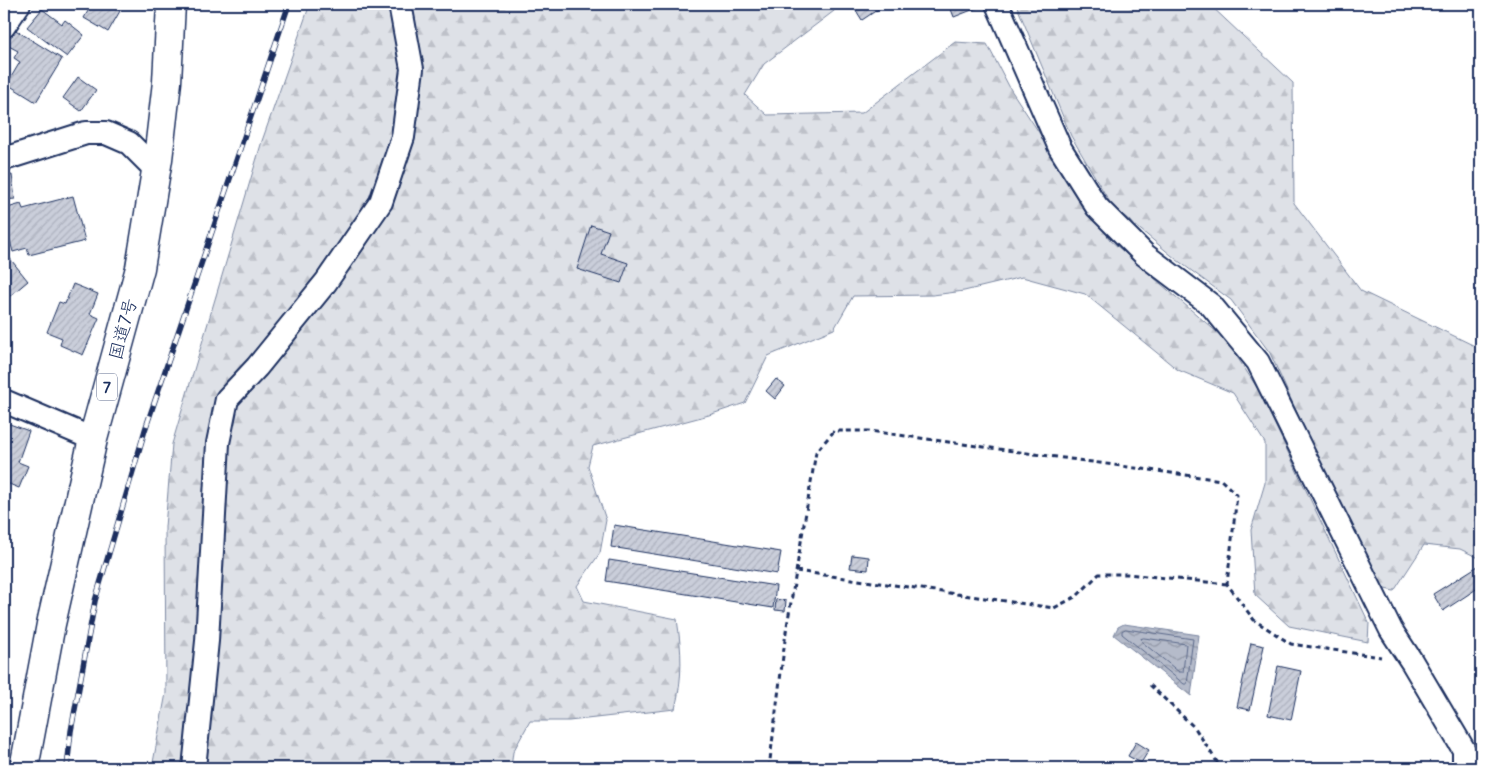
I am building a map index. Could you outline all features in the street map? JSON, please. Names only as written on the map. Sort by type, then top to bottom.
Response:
[{"type":"highway","name":"国道7号","points":[[24,768],[51,624],[93,439],[140,268],[156,170],[167,82],[171,4]]},
{"type":"street","points":[[4,26],[19,4]]},
{"type":"street","points":[[194,768],[207,641],[218,443],[227,399],[257,366],[326,282],[381,202],[403,137],[412,69],[400,4]]},
{"type":"street","points":[[997,4],[1060,148],[1097,207],[1145,255],[1212,305],[1258,362],[1391,630],[1464,750],[1464,768]]},
{"type":"street","points":[[4,159],[86,133],[106,133],[129,143],[156,170]]},
{"type":"street","points":[[4,401],[93,439]]},
{"type":"path","points":[[769,768],[786,632],[816,452],[834,431],[870,431],[1221,480],[1238,495],[1227,584],[1254,620],[1291,644],[1412,662]]},
{"type":"path","points":[[796,571],[1054,608],[1077,596],[1099,574],[1127,574],[1227,584]]},
{"type":"path","points":[[1150,685],[1195,728],[1221,768]]},
{"type":"green space","points":[[310,4],[834,4],[834,11],[764,64],[745,95],[767,115],[862,113],[955,42],[987,44],[1011,90],[1110,240],[1226,340],[1258,389],[1369,623],[1368,642],[1289,626],[1255,595],[1251,530],[1265,483],[1265,443],[1233,393],[1178,370],[1085,294],[1022,277],[964,291],[933,295],[853,296],[834,329],[768,356],[745,403],[709,415],[593,446],[588,466],[606,520],[600,553],[577,586],[584,601],[677,619],[681,664],[675,709],[569,721],[530,721],[513,752],[511,768],[152,768],[166,693],[165,527],[172,444],[262,141]]},
{"type":"green space","points":[[1016,4],[1209,4],[1293,83],[1294,203],[1361,291],[1481,349],[1481,559],[1460,549],[1424,545],[1394,591],[1376,587],[1270,353],[1231,300],[1177,260],[1112,206],[1071,136]]},
{"type":"water","points":[[1124,624],[1199,635],[1191,696],[1114,635],[1118,627]]},
{"type":"building","points":[[92,4],[107,4],[120,11],[108,32],[84,18]]},
{"type":"building","points":[[852,4],[881,4],[883,6],[862,20]]},
{"type":"building","points":[[949,4],[981,4],[982,6],[954,17]]},
{"type":"building","points":[[42,9],[62,24],[65,20],[84,35],[67,57],[27,27]]},
{"type":"building","points":[[14,29],[62,59],[36,102],[7,84],[20,62],[14,58],[18,51],[5,44]]},
{"type":"building","points":[[78,77],[96,90],[81,111],[63,98]]},
{"type":"building","points":[[12,175],[15,199],[4,200],[4,176]]},
{"type":"building","points":[[73,196],[85,241],[29,255],[27,248],[13,252],[4,218],[4,209],[21,204],[23,209]]},
{"type":"building","points":[[591,225],[609,231],[601,254],[628,263],[621,283],[577,269]]},
{"type":"building","points":[[4,251],[28,281],[4,301]]},
{"type":"building","points":[[73,284],[98,294],[90,314],[99,318],[83,355],[60,345],[62,338],[47,332],[59,302],[65,304]]},
{"type":"building","points":[[776,379],[785,386],[775,399],[766,391]]},
{"type":"building","points":[[4,422],[29,431],[18,462],[28,466],[19,488],[4,482]]},
{"type":"building","points":[[614,525],[781,552],[777,574],[611,547]]},
{"type":"building","points":[[852,555],[869,557],[868,570],[850,568]]},
{"type":"building","points":[[609,560],[776,586],[773,608],[606,581]]},
{"type":"building","points":[[1478,566],[1481,571],[1481,586],[1443,611],[1433,594]]},
{"type":"building","points":[[776,599],[786,601],[785,611],[775,610]]},
{"type":"building","points":[[1251,643],[1264,646],[1250,710],[1237,707]]},
{"type":"building","points":[[1278,666],[1301,671],[1291,720],[1268,715]]},
{"type":"building","points":[[1136,742],[1149,750],[1141,763],[1128,756]]},
{"type":"railway","points":[[67,768],[71,731],[95,601],[145,430],[289,4]]}]
